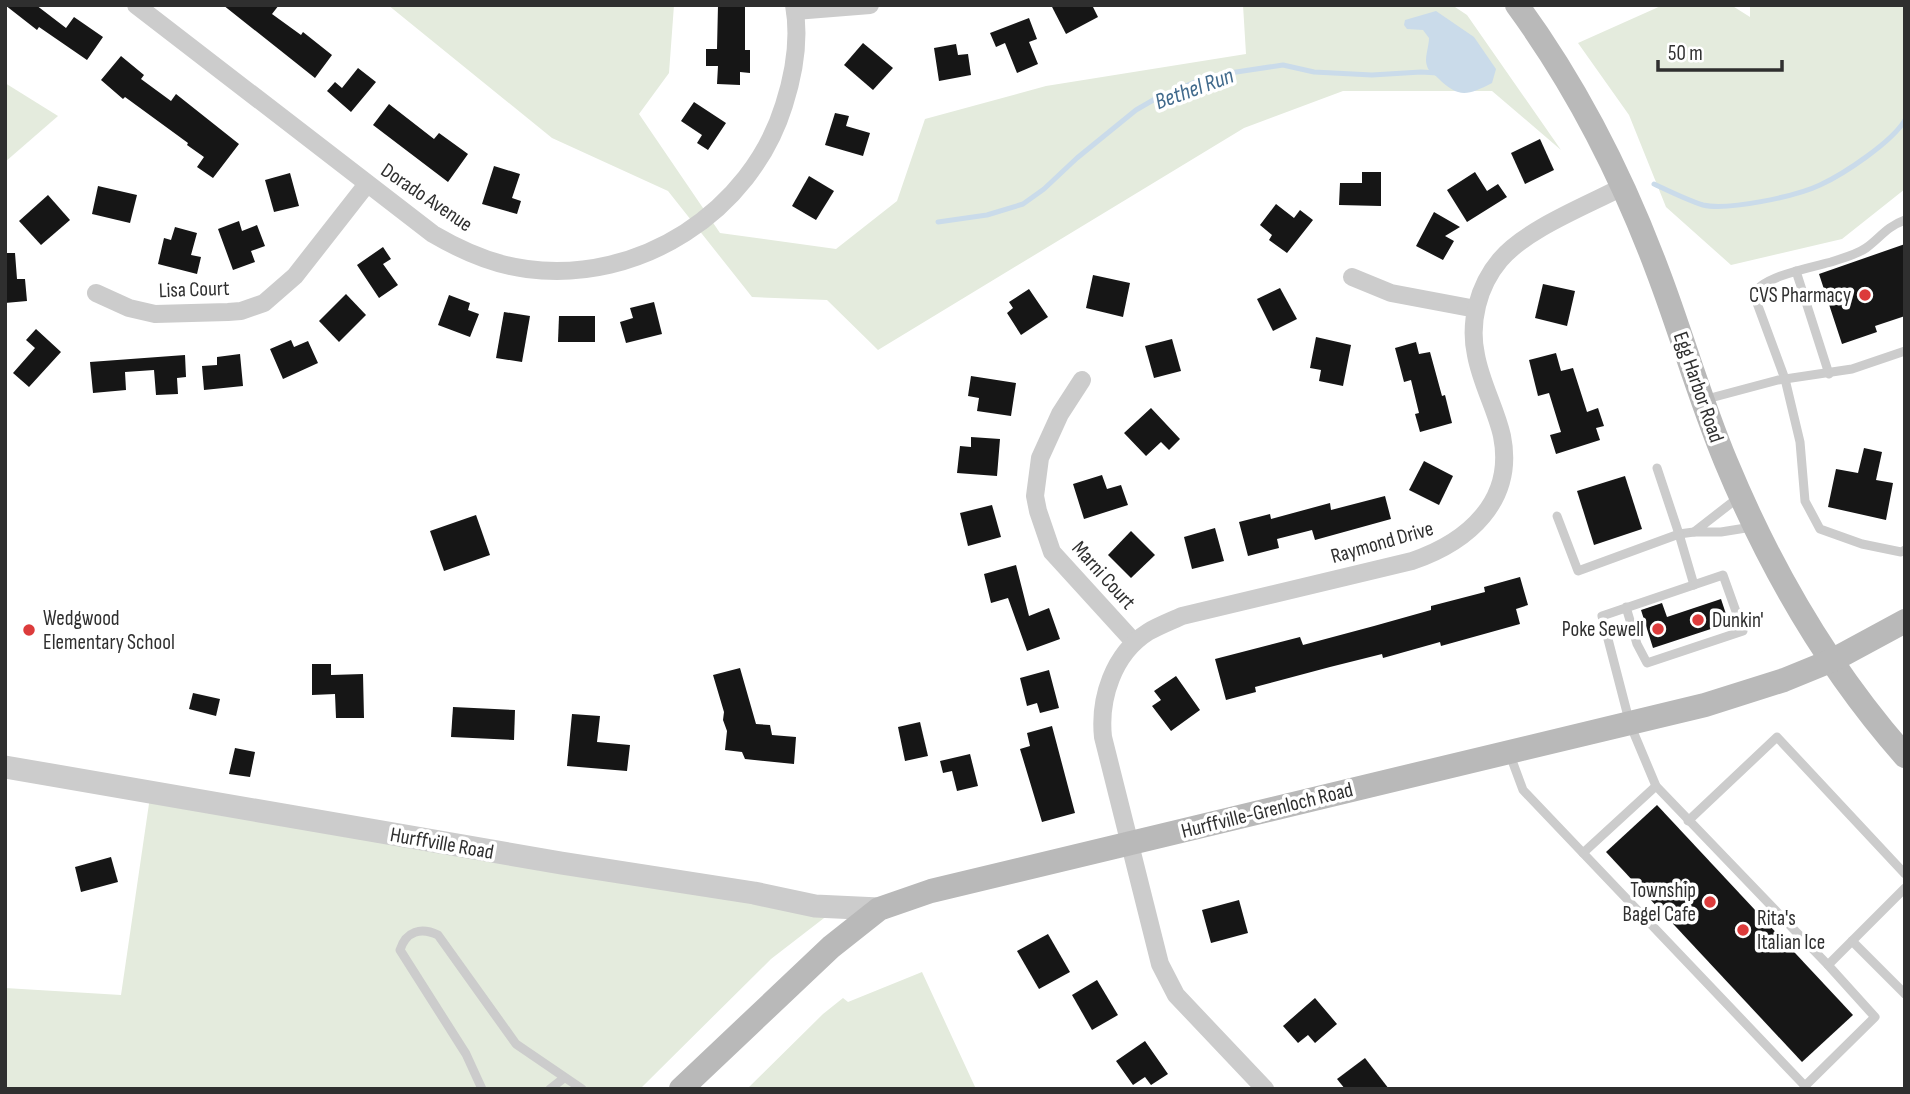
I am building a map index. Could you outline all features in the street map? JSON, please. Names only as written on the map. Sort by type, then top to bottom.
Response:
[{"type":"main road","name":"Egg Harbor Road","points":[[1517,5],[1576,96],[1622,187],[1662,283],[1702,400],[1754,526],[1800,610],[1877,725],[1905,756]]},
{"type":"main road","name":"Hurffville-Grenloch Road","points":[[681,1089],[831,947],[879,909],[931,891],[1706,705],[1784,680],[1833,660],[1905,621]]},
{"type":"street","name":"Dorado Avenue","points":[[136,5],[412,219],[452,245],[498,263],[544,271],[593,268],[650,251],[683,235],[703,221],[737,190],[759,161],[779,121],[791,81],[796,47],[795,8]]},
{"type":"street","points":[[795,8],[870,5]]},
{"type":"street","name":"Lisa Court","points":[[96,293],[129,308],[155,314],[241,311],[264,303],[295,276],[367,184]]},
{"type":"street","name":"Raymond Drive","points":[[1265,1089],[1175,995],[1160,964],[1108,759],[1101,717],[1104,696],[1112,675],[1135,642],[1148,632],[1182,617],[1412,561],[1436,553],[1468,534],[1492,503],[1502,470],[1502,435],[1476,355],[1474,325],[1476,309],[1490,273],[1517,244],[1535,232],[1622,187]]},
{"type":"street","points":[[1352,277],[1391,293],[1476,309]]},
{"type":"street","name":"Marni Court","points":[[1083,380],[1060,415],[1040,457],[1035,496],[1052,552],[1135,642]]},
{"type":"street","name":"Hurffville Road","points":[[5,766],[561,863],[754,893],[815,906],[879,909]]},
{"type":"lane","points":[[1905,220],[1889,227],[1863,250],[1759,286],[1754,295],[1785,379],[1800,442],[1805,501],[1820,529],[1862,544],[1900,552],[1905,550]]},
{"type":"lane","points":[[1796,271],[1829,374]]},
{"type":"lane","points":[[1702,400],[1785,379],[1852,369],[1905,351]]},
{"type":"lane","points":[[1657,468],[1694,585]]},
{"type":"lane","points":[[1694,532],[1741,496]]},
{"type":"lane","points":[[1557,516],[1578,571],[1679,534],[1721,532],[1754,526]]},
{"type":"lane","points":[[1509,752],[1523,790],[1805,1086],[1875,1017],[1656,786],[1630,724],[1602,617],[1626,607],[1723,575],[1743,631],[1647,663],[1637,644],[1626,607]]},
{"type":"lane","points":[[1688,821],[1777,737],[1905,874]]},
{"type":"lane","points":[[1583,853],[1656,786]]},
{"type":"lane","points":[[1828,965],[1905,888]]},
{"type":"lane","points":[[482,1089],[466,1055],[400,950],[403,941],[416,932],[427,930],[438,935],[516,1044],[582,1089]]},
{"type":"lane","points":[[1852,941],[1905,995]]},
{"type":"lane","points":[[550,1089],[564,1078]]},
{"type":"shaded area","points":[[388,5],[674,5],[669,73],[639,114],[720,233],[836,249],[897,201],[925,119],[1046,86],[1246,54],[1243,5],[1452,5],[1467,15],[1561,150],[1492,91],[1343,91],[1244,128],[878,350],[827,300],[752,297],[668,191],[552,138]]},
{"type":"shaded area","points":[[1663,5],[1731,5],[1750,17],[1750,5],[1905,5],[1905,189],[1842,239],[1731,265],[1666,207],[1629,115],[1578,43]]},
{"type":"shaded area","points":[[5,83],[58,116],[5,162]]},
{"type":"shaded area","points":[[151,790],[837,908],[771,959],[640,1089],[5,1089],[5,988],[121,995]]},
{"type":"shaded area","points":[[922,972],[976,1089],[747,1089],[823,1014],[843,998],[848,1002]]},
{"type":"water","points":[[1436,11],[1474,37],[1496,69],[1492,83],[1476,91],[1457,92],[1429,69],[1426,60],[1429,38],[1423,30],[1407,29],[1404,25],[1405,20]]},
{"type":"building","points":[[5,5],[36,5],[66,28],[74,17],[103,37],[87,60],[39,27],[37,30]]},
{"type":"building","points":[[223,5],[279,5],[272,14],[301,35],[303,32],[332,55],[315,78]]},
{"type":"building","points":[[718,5],[745,5],[745,50],[750,50],[750,73],[740,72],[740,85],[717,84],[718,66],[706,66],[706,49],[717,49]]},
{"type":"building","points":[[1051,5],[1092,5],[1098,17],[1066,34]]},
{"type":"building","points":[[1029,18],[1037,39],[1029,42],[1038,64],[1017,73],[1005,43],[996,47],[990,33]]},
{"type":"building","points":[[863,43],[893,68],[873,90],[844,65]]},
{"type":"building","points":[[956,44],[958,55],[968,54],[971,75],[939,81],[934,48]]},
{"type":"building","points":[[121,56],[144,75],[141,79],[171,101],[176,94],[239,144],[213,178],[197,167],[204,157],[187,145],[188,143],[125,97],[123,99],[101,80]]},
{"type":"building","points":[[358,68],[376,82],[351,112],[327,91],[335,82],[342,88]]},
{"type":"building","points":[[694,102],[726,123],[708,150],[697,143],[702,135],[681,121]]},
{"type":"building","points":[[389,104],[434,139],[439,133],[468,154],[448,182],[373,125]]},
{"type":"building","points":[[835,113],[849,116],[846,126],[870,133],[863,156],[825,145]]},
{"type":"building","points":[[1540,139],[1554,170],[1525,184],[1511,153]]},
{"type":"building","points":[[494,166],[520,174],[512,198],[521,201],[517,214],[482,204]]},
{"type":"building","points":[[1362,172],[1381,172],[1381,206],[1339,205],[1340,183],[1362,183]]},
{"type":"building","points":[[1475,172],[1487,191],[1498,184],[1507,197],[1467,222],[1447,190]]},
{"type":"building","points":[[290,173],[299,206],[274,212],[265,180]]},
{"type":"building","points":[[809,176],[834,191],[816,220],[792,206]]},
{"type":"building","points":[[98,186],[137,195],[130,223],[92,214]]},
{"type":"building","points":[[48,195],[70,220],[41,245],[19,221]]},
{"type":"building","points":[[1276,204],[1294,218],[1300,210],[1313,220],[1287,253],[1269,240],[1272,235],[1260,225]]},
{"type":"building","points":[[1434,212],[1460,227],[1445,236],[1454,241],[1443,260],[1416,246]]},
{"type":"building","points":[[239,221],[242,231],[257,225],[265,246],[251,251],[255,262],[233,270],[218,229]]},
{"type":"building","points":[[175,227],[197,233],[191,255],[201,257],[197,274],[158,264],[164,238],[171,240]]},
{"type":"building","name":"CVS Pharmacy","points":[[1905,244],[1905,316],[1875,326],[1877,332],[1842,344],[1819,274]]},
{"type":"building","points":[[383,247],[391,259],[383,264],[398,285],[379,298],[357,265]]},
{"type":"building","points":[[5,253],[15,253],[17,279],[25,279],[27,301],[5,303]]},
{"type":"building","points":[[1093,275],[1130,283],[1123,317],[1086,308]]},
{"type":"building","points":[[1543,284],[1575,291],[1567,326],[1535,318]]},
{"type":"building","points":[[1280,288],[1297,319],[1273,331],[1257,299]]},
{"type":"building","points":[[1029,289],[1048,317],[1021,335],[1007,313],[1013,308],[1009,302]]},
{"type":"building","points":[[346,294],[366,315],[339,342],[319,321]]},
{"type":"building","points":[[449,295],[470,303],[468,310],[479,314],[470,337],[438,325]]},
{"type":"building","points":[[654,302],[662,334],[626,343],[620,322],[633,318],[630,308]]},
{"type":"building","points":[[504,312],[530,316],[522,362],[496,358]]},
{"type":"building","points":[[559,316],[595,316],[595,342],[558,342]]},
{"type":"building","points":[[36,329],[61,352],[29,387],[13,373],[35,348],[26,340]]},
{"type":"building","points":[[1316,337],[1351,345],[1343,386],[1319,381],[1321,370],[1310,368]]},
{"type":"building","points":[[1172,339],[1181,371],[1154,378],[1145,346]]},
{"type":"building","points":[[291,340],[294,347],[308,341],[318,363],[283,379],[270,349]]},
{"type":"building","points":[[1416,342],[1419,354],[1430,352],[1452,423],[1420,432],[1415,414],[1419,413],[1411,380],[1404,382],[1395,348]]},
{"type":"building","points":[[1556,353],[1561,371],[1573,368],[1587,412],[1598,408],[1604,426],[1596,428],[1600,440],[1556,454],[1550,435],[1561,432],[1549,393],[1538,396],[1529,360]]},
{"type":"building","points":[[240,354],[243,386],[204,390],[202,366],[217,365],[217,357]]},
{"type":"building","points":[[185,355],[186,377],[177,378],[178,394],[156,395],[154,370],[125,372],[126,390],[93,393],[90,362]]},
{"type":"building","points":[[971,376],[1016,383],[1011,416],[977,411],[979,398],[968,396]]},
{"type":"building","points":[[1151,408],[1180,439],[1169,450],[1161,442],[1146,456],[1124,433]]},
{"type":"building","points":[[971,437],[1000,439],[997,476],[957,473],[960,446],[971,447]]},
{"type":"building","points":[[1864,448],[1882,452],[1876,480],[1893,483],[1886,520],[1828,507],[1836,469],[1858,473]]},
{"type":"building","points":[[1424,461],[1453,476],[1439,505],[1409,490]]},
{"type":"building","points":[[1102,475],[1107,489],[1121,485],[1128,505],[1084,519],[1073,484]]},
{"type":"building","points":[[1625,476],[1642,529],[1594,545],[1577,491]]},
{"type":"building","points":[[1385,496],[1391,519],[1315,540],[1312,530],[1277,539],[1279,548],[1248,556],[1239,522],[1270,514],[1271,519],[1330,503],[1331,510]]},
{"type":"building","points":[[992,505],[1001,537],[968,546],[960,513]]},
{"type":"building","points":[[476,515],[490,555],[444,571],[430,531]]},
{"type":"building","points":[[1215,528],[1224,561],[1192,569],[1184,537]]},
{"type":"building","points":[[1131,531],[1155,555],[1131,578],[1108,555]]},
{"type":"building","points":[[1016,565],[1029,616],[1049,608],[1060,639],[1027,651],[1008,598],[991,603],[984,574]]},
{"type":"building","points":[[1520,577],[1528,605],[1516,609],[1520,624],[1441,646],[1440,642],[1383,658],[1382,654],[1330,667],[1255,687],[1256,692],[1226,700],[1215,659],[1300,637],[1303,645],[1374,626],[1431,610],[1431,606],[1485,592],[1484,587]]},
{"type":"building","name":"Dunkin'","points":[[1721,599],[1729,623],[1653,648],[1641,610],[1662,603],[1667,617]]},
{"type":"building","points":[[312,664],[331,664],[331,675],[363,674],[364,718],[336,718],[335,694],[312,695]]},
{"type":"building","points":[[740,668],[756,724],[770,725],[772,735],[796,737],[794,764],[745,759],[742,752],[725,750],[727,731],[723,720],[724,712],[713,675]]},
{"type":"building","points":[[1049,670],[1059,708],[1040,713],[1037,703],[1027,706],[1020,678]]},
{"type":"building","points":[[1176,676],[1200,710],[1171,731],[1152,706],[1161,700],[1154,691]]},
{"type":"building","points":[[193,693],[220,699],[216,716],[189,709]]},
{"type":"building","points":[[453,707],[515,710],[514,740],[451,737]]},
{"type":"building","points":[[572,714],[600,716],[597,742],[630,745],[627,771],[567,766]]},
{"type":"building","points":[[920,722],[928,756],[905,761],[898,727]]},
{"type":"building","points":[[1052,726],[1075,813],[1042,822],[1020,749],[1030,746],[1027,733]]},
{"type":"building","points":[[235,748],[255,752],[250,777],[229,774]]},
{"type":"building","points":[[970,754],[978,786],[957,791],[952,771],[943,773],[940,761]]},
{"type":"building","points":[[1657,805],[1853,1015],[1802,1062],[1606,852]]},
{"type":"building","points":[[111,857],[118,882],[81,892],[75,867]]},
{"type":"building","points":[[1239,900],[1248,933],[1211,943],[1202,910]]},
{"type":"building","points":[[1048,934],[1070,972],[1039,989],[1017,951]]},
{"type":"building","points":[[1097,980],[1118,1015],[1092,1030],[1072,995]]},
{"type":"building","points":[[1315,998],[1337,1024],[1315,1043],[1308,1035],[1298,1043],[1283,1026]]},
{"type":"building","points":[[1145,1041],[1168,1074],[1151,1085],[1145,1077],[1133,1085],[1116,1061]]},
{"type":"building","points":[[1365,1058],[1389,1089],[1345,1089],[1337,1079]]},
{"type":"waterway","name":"Bethel Run","points":[[938,222],[987,215],[1023,204],[1136,110],[1202,79],[1283,65],[1314,72],[1372,75],[1438,73]]},
{"type":"waterway","name":"Bethel Run","points":[[1654,184],[1703,205],[1729,206],[1779,198],[1820,185],[1842,173],[1890,138],[1905,120]]},
{"type":"place","name":"CVS Pharmacy","points":[[1865,295]]},
{"type":"place","name":"Dunkin'","points":[[1698,620]]},
{"type":"place","name":"Poke Sewell","points":[[1658,629]]},
{"type":"place","name":"Wedgwood Elementary School","points":[[29,630]]},
{"type":"place","name":"Township Bagel Cafe","points":[[1710,902]]},
{"type":"place","name":"Rita's Italian Ice","points":[[1743,930]]}]
